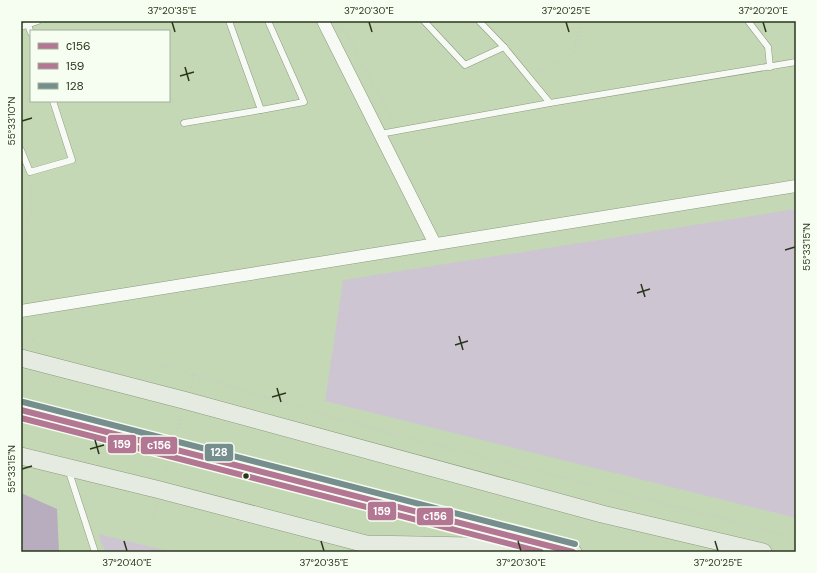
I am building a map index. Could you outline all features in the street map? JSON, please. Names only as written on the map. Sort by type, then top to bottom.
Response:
[{"type":"street","points":[[323,21],[435,244]]},
{"type":"street","points":[[21,311],[796,186]]},
{"type":"street","points":[[21,358],[187,401],[602,514],[763,552]]},
{"type":"street","points":[[21,410],[565,550]]},
{"type":"street","points":[[21,456],[160,490],[366,544],[565,550]]},
{"type":"lane","points":[[21,27],[28,23],[38,21]]},
{"type":"lane","points":[[229,21],[261,110]]},
{"type":"lane","points":[[184,123],[304,102],[268,21]]},
{"type":"lane","points":[[424,21],[466,65],[504,48]]},
{"type":"lane","points":[[479,21],[504,48],[550,103]]},
{"type":"lane","points":[[748,21],[768,47],[770,67]]},
{"type":"lane","points":[[380,134],[550,103],[796,62]]},
{"type":"lane","points":[[21,150],[30,172],[72,160],[53,102]]},
{"type":"lane","points":[[68,468],[95,552]]},
{"type":"path","points":[[340,21],[398,131]]},
{"type":"path","points":[[528,77],[574,53],[581,21]]},
{"type":"path","points":[[21,248],[32,209],[30,172]]},
{"type":"path","points":[[161,365],[338,418],[796,538]]},
{"type":"shaded area","points":[[796,209],[796,518],[325,401],[343,280]]},
{"type":"shaded area","points":[[21,493],[57,509],[59,552],[21,552]]},
{"type":"shaded area","points":[[99,534],[172,552],[105,552]]},
{"type":"transit line","name":"128","points":[[23,402],[575,544]]},
{"type":"transit line","name":"с156","points":[[21,410],[573,552]]},
{"type":"transit line","name":"159","points":[[21,418],[541,552]]}]
